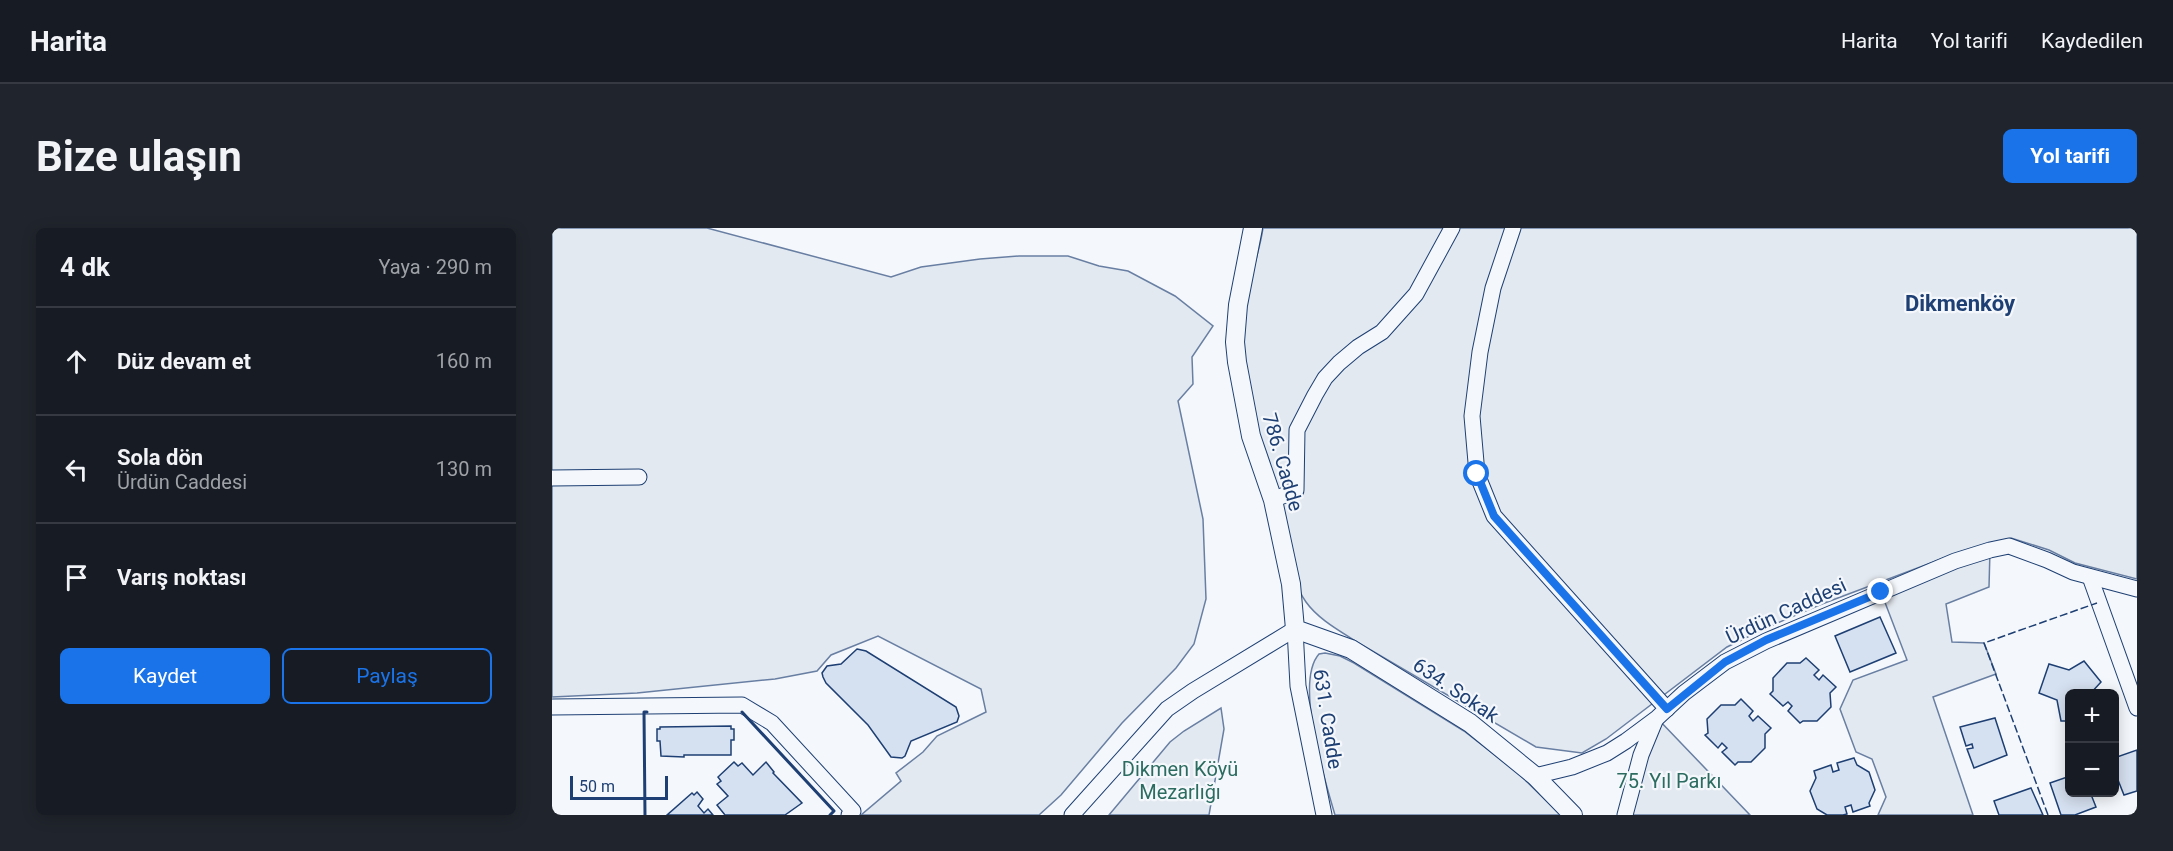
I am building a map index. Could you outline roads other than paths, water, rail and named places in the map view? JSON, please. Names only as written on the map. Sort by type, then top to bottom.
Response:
[{"type":"main road","name":"786. Cadde","points":[[1253,228],[1238,305],[1235,342],[1251,436],[1273,500],[1291,584],[1295,629]]},
{"type":"main road","name":"634. Sokak","points":[[1295,629],[1352,649],[1470,723],[1535,776],[1574,815]]},
{"type":"street","points":[[1273,500],[1296,490],[1297,430],[1325,378],[1339,363],[1358,347],[1382,332],[1397,317],[1416,294],[1452,228]]},
{"type":"street","points":[[1513,228],[1493,288],[1480,352],[1472,416],[1477,474],[1494,516],[1662,713],[1626,741],[1597,758],[1535,776]]},
{"type":"street","points":[[552,478],[639,477]]},
{"type":"street","name":"Ürdün Caddesi","points":[[1625,815],[1641,755],[1662,713],[1725,662],[1766,640],[1955,561],[2009,546],[2047,560],[2073,573],[2090,577]]},
{"type":"street","points":[[2090,577],[2137,589]]},
{"type":"street","points":[[2090,577],[2137,708]]},
{"type":"street","points":[[1072,815],[1167,709],[1295,629]]},
{"type":"street","name":"631. Cadde","points":[[1295,629],[1298,686],[1324,815]]},
{"type":"street","points":[[552,707],[742,705],[772,723],[851,813]]},
{"type":"district","name":"Dikmenköy","points":[[1960,303]]},
{"type":"park label","name":"Dikmen Köyü Mezarlığı","points":[[1180,780]]},
{"type":"park label","name":"75. Yıl Parkı","points":[[1669,781]]}]
